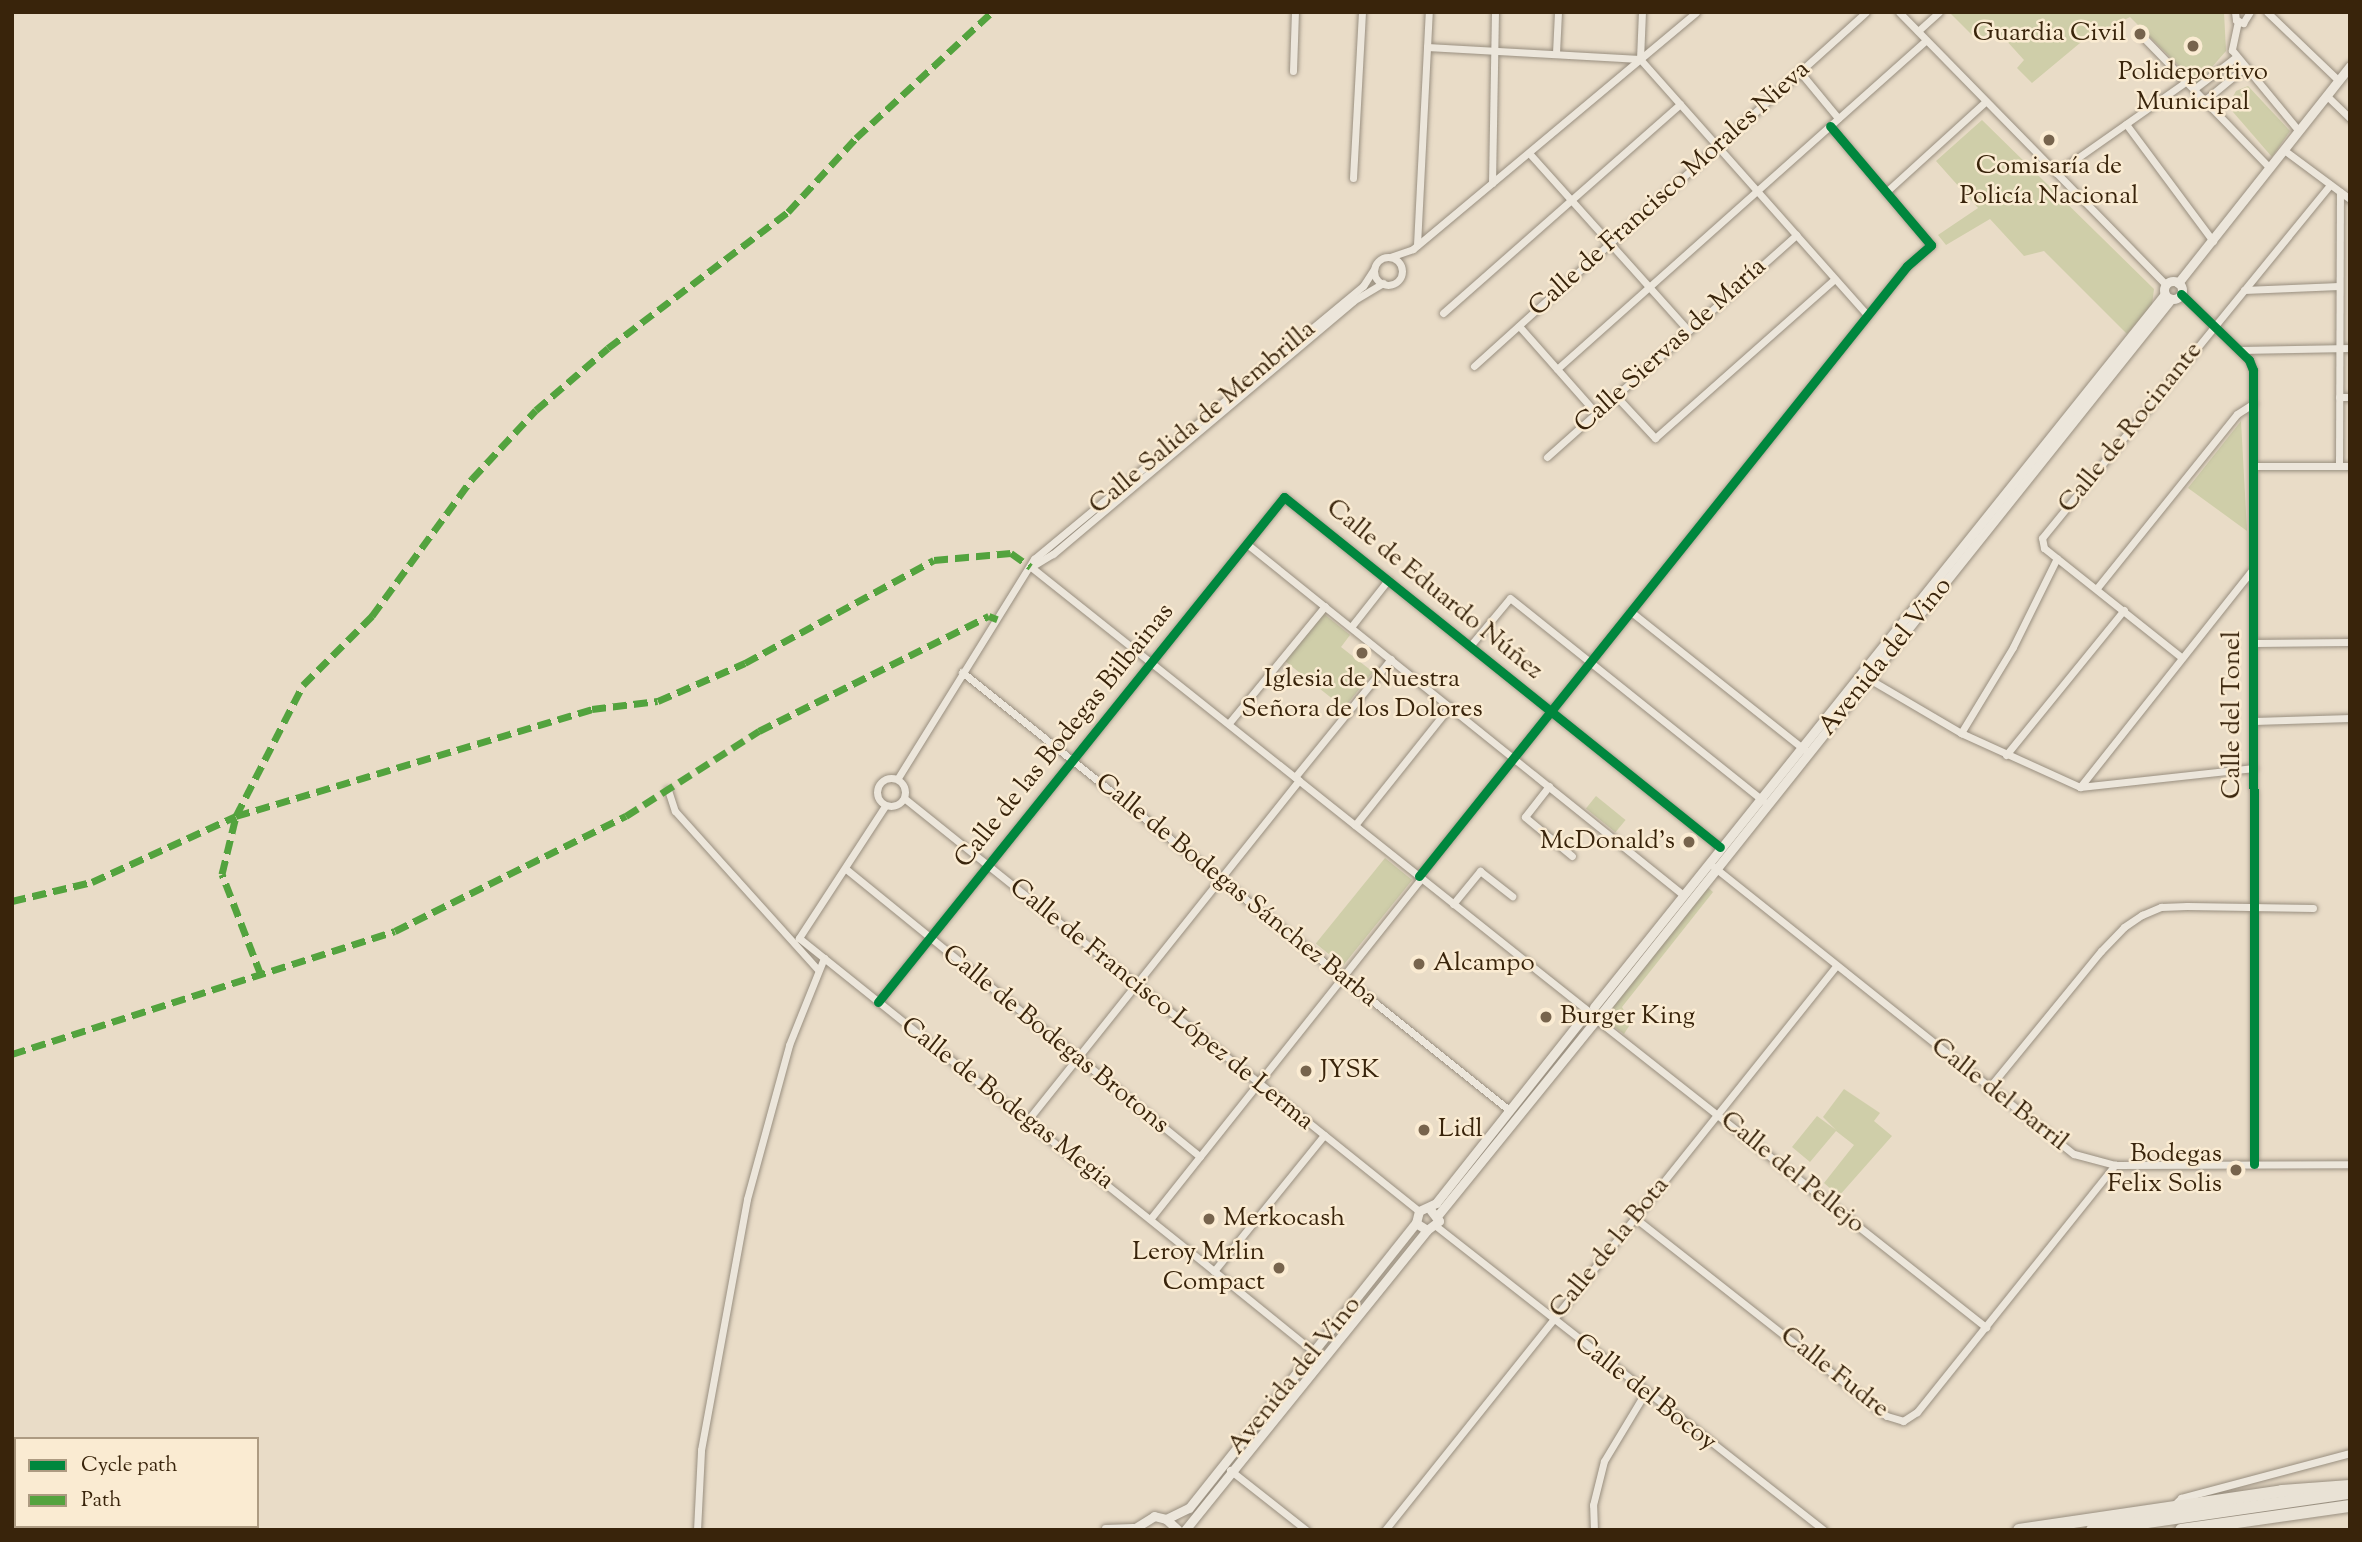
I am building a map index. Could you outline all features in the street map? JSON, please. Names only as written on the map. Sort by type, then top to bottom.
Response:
[{"type":"highway","points":[[2019,1530],[2172,1506],[2350,1486]]},
{"type":"highway","points":[[2092,1530],[2350,1493]]},
{"type":"highway","points":[[2181,1530],[2220,1528],[2350,1506]]},
{"type":"street","points":[[1293,71],[1295,12]]},
{"type":"street","points":[[1353,178],[1362,12]]},
{"type":"street","points":[[1429,12],[1415,247],[1395,282],[1383,283],[1374,270],[1378,261],[1415,247],[1696,12]]},
{"type":"street","points":[[1492,183],[1495,12]]},
{"type":"street","points":[[1556,54],[1558,12]]},
{"type":"street","points":[[1642,12],[1640,59],[1867,315]]},
{"type":"street","name":"Calle de Francisco Morales Nieva","points":[[1474,366],[1866,12]]},
{"type":"street","points":[[1899,12],[2056,173],[2167,293],[2181,295],[2178,283]]},
{"type":"street","points":[[1918,31],[1939,12]]},
{"type":"street","points":[[2235,12],[2238,21],[2232,50],[2244,68],[2299,131]]},
{"type":"street","points":[[2267,12],[2338,80]]},
{"type":"street","points":[[2238,21],[2248,20],[2251,13]]},
{"type":"street","points":[[2141,35],[2270,168]]},
{"type":"street","points":[[1557,369],[1926,40]]},
{"type":"street","points":[[1427,47],[1640,59]]},
{"type":"street","points":[[2194,89],[2236,57]]},
{"type":"street","points":[[2167,293],[2213,241],[2350,66]]},
{"type":"street","points":[[2205,100],[2244,68]]},
{"type":"street","points":[[1800,72],[1838,118]]},
{"type":"street","points":[[2056,173],[2187,81]]},
{"type":"street","points":[[2327,96],[2350,118]]},
{"type":"street","points":[[1886,192],[1986,102]]},
{"type":"street","points":[[1443,313],[1680,104]]},
{"type":"street","points":[[2126,124],[2213,241]]},
{"type":"street","points":[[1151,1218],[1867,315],[1907,266],[1931,246],[1830,125]]},
{"type":"street","points":[[2284,150],[2350,199]]},
{"type":"street","points":[[1529,153],[1688,330]]},
{"type":"street","name":"Calle de Rocinante","points":[[2057,558],[2041,542],[2330,185]]},
{"type":"street","points":[[2339,466],[2340,191]]},
{"type":"street","name":"Calle Siervas de María","points":[[1547,457],[1796,235]]},
{"type":"street","points":[[1390,257],[1400,264],[1402,272]]},
{"type":"street","name":"Calle Salida de Membrilla","points":[[898,778],[962,672],[1038,555],[1363,286],[1374,270]]},
{"type":"street","points":[[1615,395],[1655,438],[1835,279]]},
{"type":"street","name":"Calle Salida de Membrilla","points":[[1031,567],[1053,554],[1345,308],[1383,283]]},
{"type":"street","points":[[2244,290],[2339,286]]},
{"type":"street","name":"Avenida del Vino","points":[[1429,1208],[1509,1110],[1593,1015],[1682,894],[1767,805],[1809,754],[1865,676],[2167,293]]},
{"type":"street","name":"Calle del Tonel","points":[[2181,295],[2239,350],[2253,370],[2253,1164]]},
{"type":"street","points":[[1519,326],[1595,412]]},
{"type":"street","points":[[2239,350],[2350,348]]},
{"type":"street","points":[[2339,397],[2350,397]]},
{"type":"street","points":[[2097,588],[2237,414],[2254,403]]},
{"type":"street","points":[[2339,446],[2350,446]]},
{"type":"street","points":[[2253,466],[2350,466]]},
{"type":"street","name":"Calle de las Bodegas Bilbainas","points":[[878,1002],[1284,497]]},
{"type":"street","name":"Calle de Eduardo Núñez","points":[[1284,497],[1720,847]]},
{"type":"street","points":[[1247,544],[1682,894]]},
{"type":"street","points":[[1961,733],[2013,647],[2057,558],[2181,657]]},
{"type":"street","name":"Calle del Pellejo","points":[[1031,567],[1986,1327]]},
{"type":"street","points":[[2080,787],[2253,568]]},
{"type":"street","points":[[1351,627],[1388,580]]},
{"type":"street","points":[[1470,646],[1510,598],[1767,805]]},
{"type":"street","points":[[1229,723],[1325,606]]},
{"type":"street","points":[[2006,755],[2124,610]]},
{"type":"street","points":[[1630,611],[1809,754]]},
{"type":"street","points":[[2254,643],[2350,642]]},
{"type":"street","points":[[1027,1121],[1222,878],[1391,659]]},
{"type":"street","name":"Calle de Bodegas Sánchez Barba","points":[[962,672],[1509,1110]]},
{"type":"street","points":[[1865,676],[1961,733],[2080,787],[2254,768]]},
{"type":"street","name":"Avenida del Vino","points":[[1438,1214],[1711,865],[1720,847],[1800,746],[1865,676]]},
{"type":"street","points":[[1355,825],[1450,706]]},
{"type":"street","points":[[2254,721],[2350,718]]},
{"type":"street","points":[[846,869],[886,806],[904,798],[905,788],[898,778],[885,778],[878,785],[879,799],[886,806]]},
{"type":"street","points":[[1549,786],[1525,817],[1572,856]]},
{"type":"street","points":[[668,790],[675,811],[818,970]]},
{"type":"street","name":"Calle de Francisco López de Lerma","points":[[904,798],[1419,1211]]},
{"type":"street","name":"Calle del Barril","points":[[1711,865],[2065,1149],[2115,1165],[2350,1164]]},
{"type":"street","name":"Calle de Bodegas Brotons","points":[[846,869],[1200,1157]]},
{"type":"street","name":"Calle de Bodegas Megia","points":[[846,869],[799,938],[1151,1218],[1314,1352]]},
{"type":"street","points":[[1453,904],[1480,871],[1512,897]]},
{"type":"street","points":[[1988,1088],[2124,926],[2161,907],[2314,908]]},
{"type":"street","points":[[697,1530],[701,1450],[747,1199],[789,1045],[824,958]]},
{"type":"street","name":"Calle de la Bota","points":[[1385,1530],[1836,966]]},
{"type":"street","points":[[1214,1271],[1324,1135]]},
{"type":"street","name":"Calle Fudre","points":[[1635,1218],[1895,1421],[1917,1412],[2115,1165]]},
{"type":"street","points":[[1429,1208],[1438,1214],[1431,1228],[1416,1223],[1419,1211],[1429,1208]]},
{"type":"street","name":"Avenida del Vino","points":[[1185,1530],[1227,1468],[1314,1352],[1416,1223]]},
{"type":"street","name":"Avenida del Vino","points":[[1133,1529],[1148,1517],[1166,1519],[1189,1508],[1227,1468],[1431,1228]]},
{"type":"street","name":"Calle del Bocoy","points":[[1431,1228],[1825,1530]]},
{"type":"street","points":[[1594,1530],[1593,1505],[1604,1461],[1645,1393]]},
{"type":"street","points":[[2172,1506],[2181,1498],[2350,1453]]},
{"type":"street","points":[[1227,1468],[1306,1530]]},
{"type":"street","points":[[1166,1519],[1178,1530]]},
{"type":"street","points":[[1108,1530],[1133,1529]]},
{"type":"green space","name":"Polideportivo Municipal","points":[[1949,12],[2224,12],[2226,51],[2197,84],[2130,17],[2102,31],[2098,28],[2032,83],[2017,68],[2024,60],[1995,28],[1978,41]]},
{"type":"green space","points":[[2248,86],[2290,131],[2272,157],[2233,112],[2230,102],[2236,91]]},
{"type":"green space","points":[[1982,120],[2154,289],[2152,305],[2127,334],[2044,251],[2024,256],[1990,219],[1946,245],[1938,235],[1978,208],[1936,161]]},
{"type":"green space","points":[[2241,421],[2247,531],[2188,488]]},
{"type":"green space","points":[[1323,613],[1350,635],[1341,647],[1373,672],[1344,708],[1285,661]]},
{"type":"green space","points":[[1596,796],[1626,820],[1615,832],[1586,808]]},
{"type":"green space","points":[[1385,858],[1412,880],[1343,966],[1316,943]]},
{"type":"green space","points":[[1705,885],[1713,892],[1622,1007],[1631,1023],[1624,1034],[1609,1023],[1605,1011]]},
{"type":"green space","points":[[1844,1089],[1880,1113],[1874,1121],[1892,1136],[1839,1196],[1824,1183],[1854,1145],[1836,1131],[1810,1162],[1792,1147],[1817,1116],[1836,1130],[1823,1117]]},
{"type":"marked path","points":[[261,975],[222,874],[236,816],[303,685],[372,616],[472,479],[536,410],[608,348],[788,212],[856,138],[992,12]]},
{"type":"marked path","points":[[12,901],[92,882],[236,816],[592,709],[658,701],[745,663],[934,560],[1011,553],[1031,567]]},
{"type":"marked path","points":[[12,1054],[395,931],[626,816],[759,731],[989,616],[997,619]]},
{"type":"cycle path","points":[[1419,876],[1907,266],[1931,245],[1830,126]]},
{"type":"cycle path","points":[[2181,294],[2249,360],[2253,370],[2254,1164]]},
{"type":"cycle path","points":[[878,1002],[1284,497],[1720,847]]},
{"type":"place","name":"Guardia Civil","points":[[2140,34]]},
{"type":"place","name":"Polideportivo Municipal","points":[[2193,46]]},
{"type":"place","name":"Comisaría de Policía Nacional","points":[[2049,140]]},
{"type":"place","name":"Iglesia de Nuestra Señora de los Dolores","points":[[1362,653]]},
{"type":"place","name":"McDonald's","points":[[1689,842]]},
{"type":"place","name":"Alcampo","points":[[1419,964]]},
{"type":"place","name":"Burger King","points":[[1546,1017]]},
{"type":"place","name":"JYSK","points":[[1306,1071]]},
{"type":"place","name":"Lidl","points":[[1424,1130]]},
{"type":"place","name":"Bodegas Felix Solis","points":[[2236,1170]]},
{"type":"place","name":"Merkocash","points":[[1209,1219]]},
{"type":"place","name":"Leroy Mrlin Compact","points":[[1279,1268]]}]
